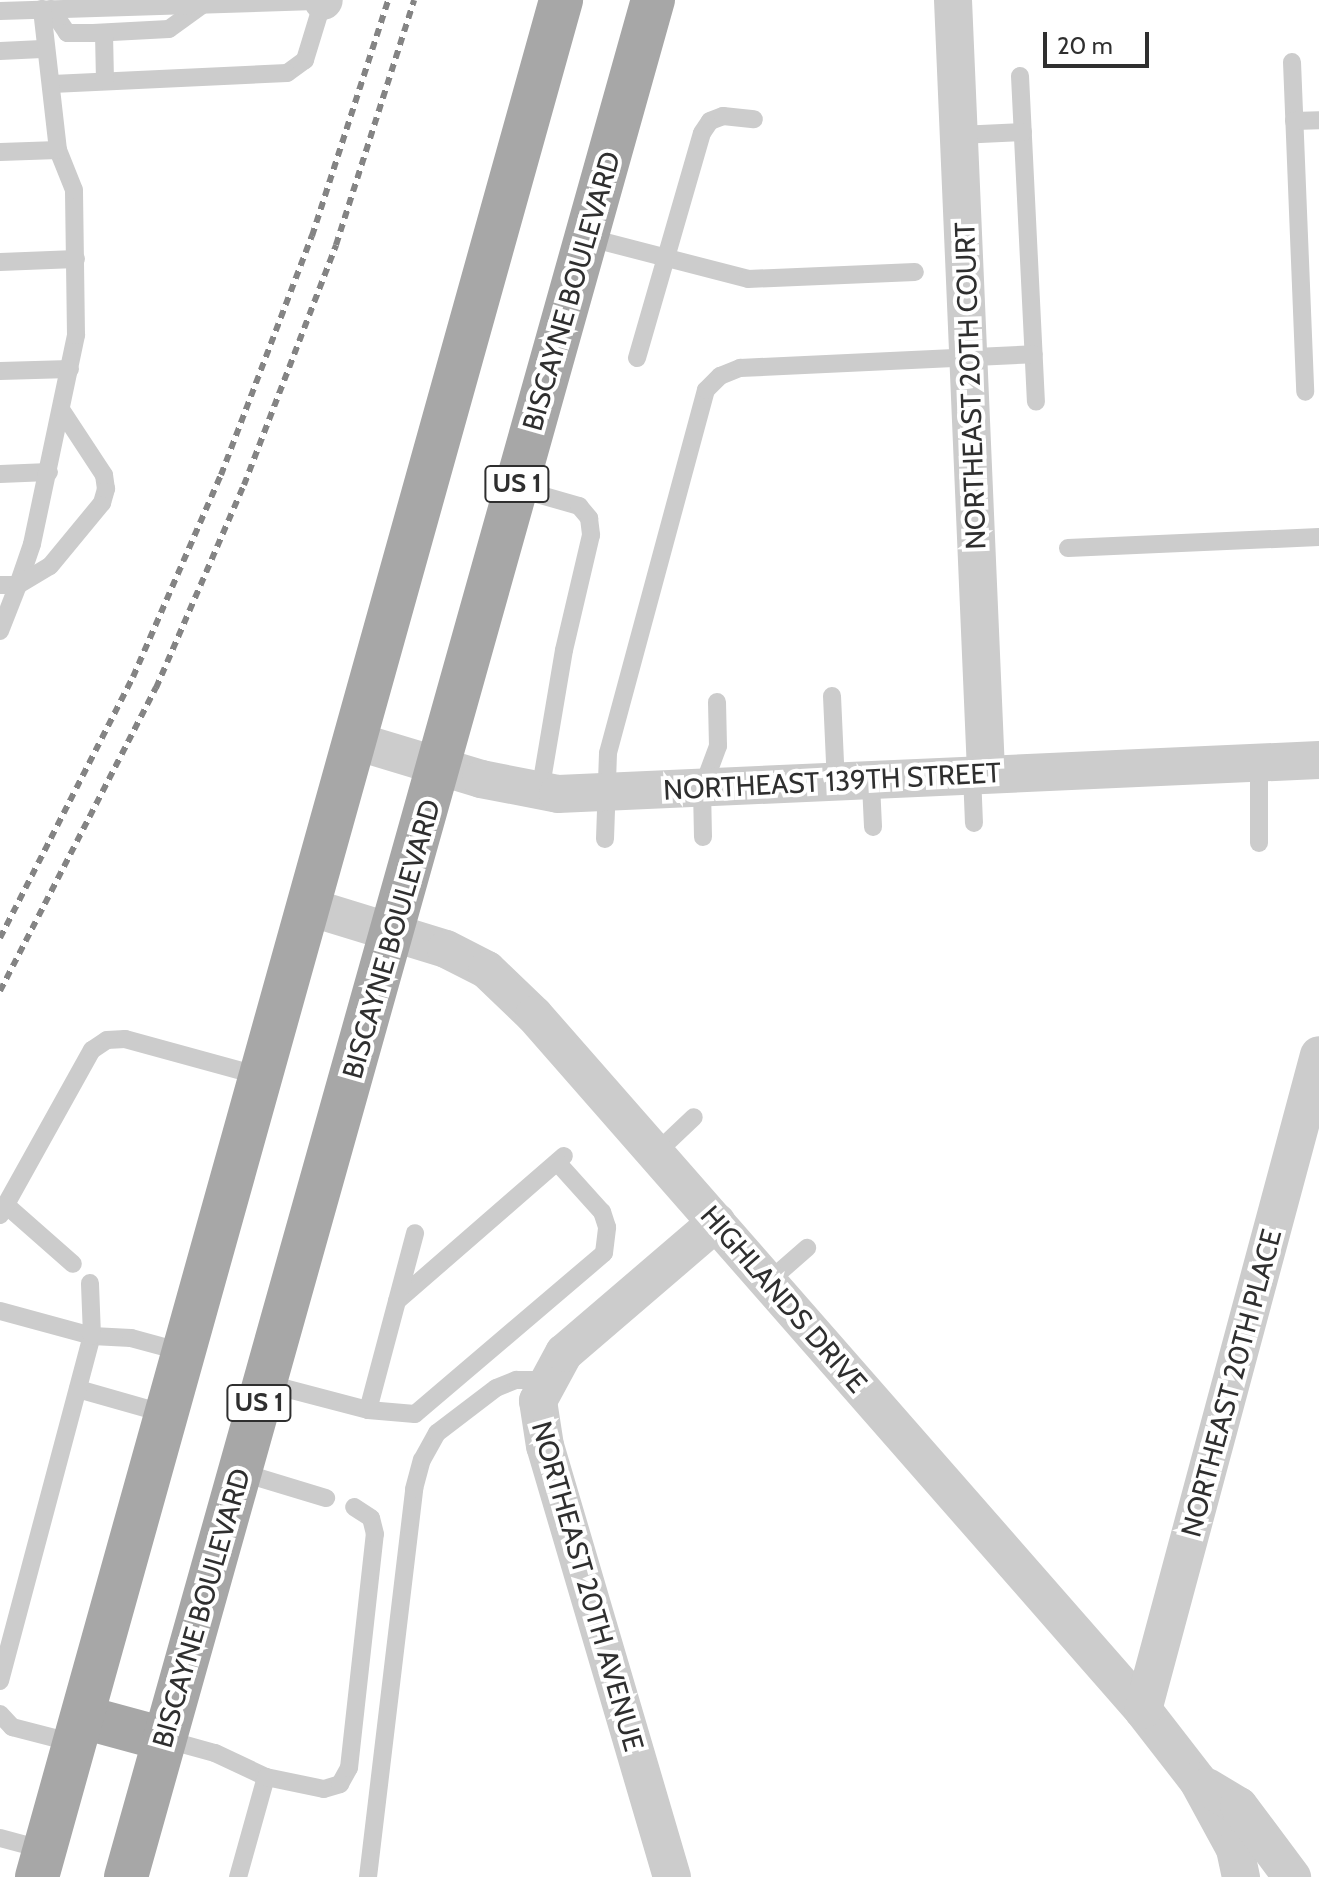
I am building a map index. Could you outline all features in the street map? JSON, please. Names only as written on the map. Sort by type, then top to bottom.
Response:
[{"type":"main road","points":[[41,1864],[352,740],[561,0]]},
{"type":"main road","name":"BISCAYNE BOULEVARD","points":[[126,1877],[440,768],[653,0]]},
{"type":"main road","points":[[79,1730],[164,1739]]},
{"type":"street","name":"NORTHEAST 20TH COURT","points":[[953,0],[968,356],[979,773]]},
{"type":"street","name":"NORTHEAST 139TH STREET","points":[[352,740],[440,768],[540,792],[853,784],[979,773],[1319,760]]},
{"type":"street","name":"HIGHLANDS DRIVE","points":[[306,906],[393,930],[487,970],[534,1015],[1143,1710],[1198,1781],[1235,1849],[1241,1877]]},
{"type":"street","name":"NORTHEAST 20TH PLACE","points":[[1143,1710],[1319,1055]]},
{"type":"street","name":"NORTHEAST 20TH AVENUE","points":[[672,1877],[545,1446],[538,1401],[564,1353],[717,1222]]},
{"type":"street","name":"HIGHLANDS DRIVE","points":[[1198,1781],[1239,1806],[1292,1877]]},
{"type":"lane","points":[[0,11],[324,1],[305,60],[287,73],[52,84]]},
{"type":"lane","points":[[46,9],[67,33],[104,33],[169,29],[202,5]]},
{"type":"lane","points":[[0,631],[9,585],[49,472],[70,369],[76,259],[74,190],[58,150],[52,84],[42,49],[46,9]]},
{"type":"lane","points":[[104,33],[105,81]]},
{"type":"lane","points":[[0,51],[42,49]]},
{"type":"lane","points":[[1292,62],[1311,344],[1305,392]]},
{"type":"lane","points":[[1020,76],[1036,402]]},
{"type":"lane","points":[[637,358],[702,133],[710,121],[723,116],[754,119]]},
{"type":"lane","points":[[1294,121],[1319,120]]},
{"type":"lane","points":[[959,135],[1023,132]]},
{"type":"lane","points":[[0,152],[58,150]]},
{"type":"lane","points":[[586,237],[748,279],[915,272]]},
{"type":"lane","points":[[0,262],[76,259]]},
{"type":"lane","points":[[605,839],[608,753],[706,390],[720,376],[740,368],[1034,354]]},
{"type":"lane","points":[[0,371],[70,369]]},
{"type":"lane","points":[[9,585],[50,566],[102,503],[106,489],[104,475],[62,411]]},
{"type":"lane","points":[[0,474],[49,472]]},
{"type":"lane","points":[[516,488],[579,506],[589,518],[591,535],[564,650],[540,792]]},
{"type":"lane","points":[[1068,548],[1319,537]]},
{"type":"lane","points":[[832,696],[853,784],[873,827]]},
{"type":"lane","points":[[703,837],[702,789],[718,746],[717,702]]},
{"type":"lane","points":[[1259,761],[1259,843]]},
{"type":"lane","points":[[974,823],[979,773]]},
{"type":"lane","points":[[73,1264],[3,1210],[92,1050],[107,1040],[125,1039],[260,1076]]},
{"type":"lane","points":[[656,1153],[694,1117]]},
{"type":"lane","points":[[265,1383],[368,1410],[415,1414],[604,1253],[607,1227],[602,1212],[560,1159],[397,1301]]},
{"type":"lane","points":[[368,1410],[415,1233]]},
{"type":"lane","points":[[768,1282],[807,1248]]},
{"type":"lane","points":[[0,1681],[92,1336],[90,1283]]},
{"type":"lane","points":[[0,1311],[92,1336],[131,1338],[183,1352]]},
{"type":"lane","points":[[368,1877],[410,1520],[422,1460],[437,1433],[496,1388],[516,1380],[548,1380]]},
{"type":"lane","points":[[78,1389],[166,1414]]},
{"type":"lane","points":[[240,1472],[326,1498]]},
{"type":"lane","points":[[164,1739],[215,1753],[266,1777],[324,1789],[340,1784],[349,1768],[375,1534],[371,1518],[354,1507]]},
{"type":"lane","points":[[0,1714],[12,1727],[79,1730]]},
{"type":"lane","points":[[238,1877],[266,1777]]},
{"type":"lane","points":[[0,1838],[41,1864]]},
{"type":"railway","points":[[0,938],[133,677],[221,475],[312,236],[388,0]]},
{"type":"railway","points":[[0,991],[156,688],[244,485],[336,245],[414,0]]}]
